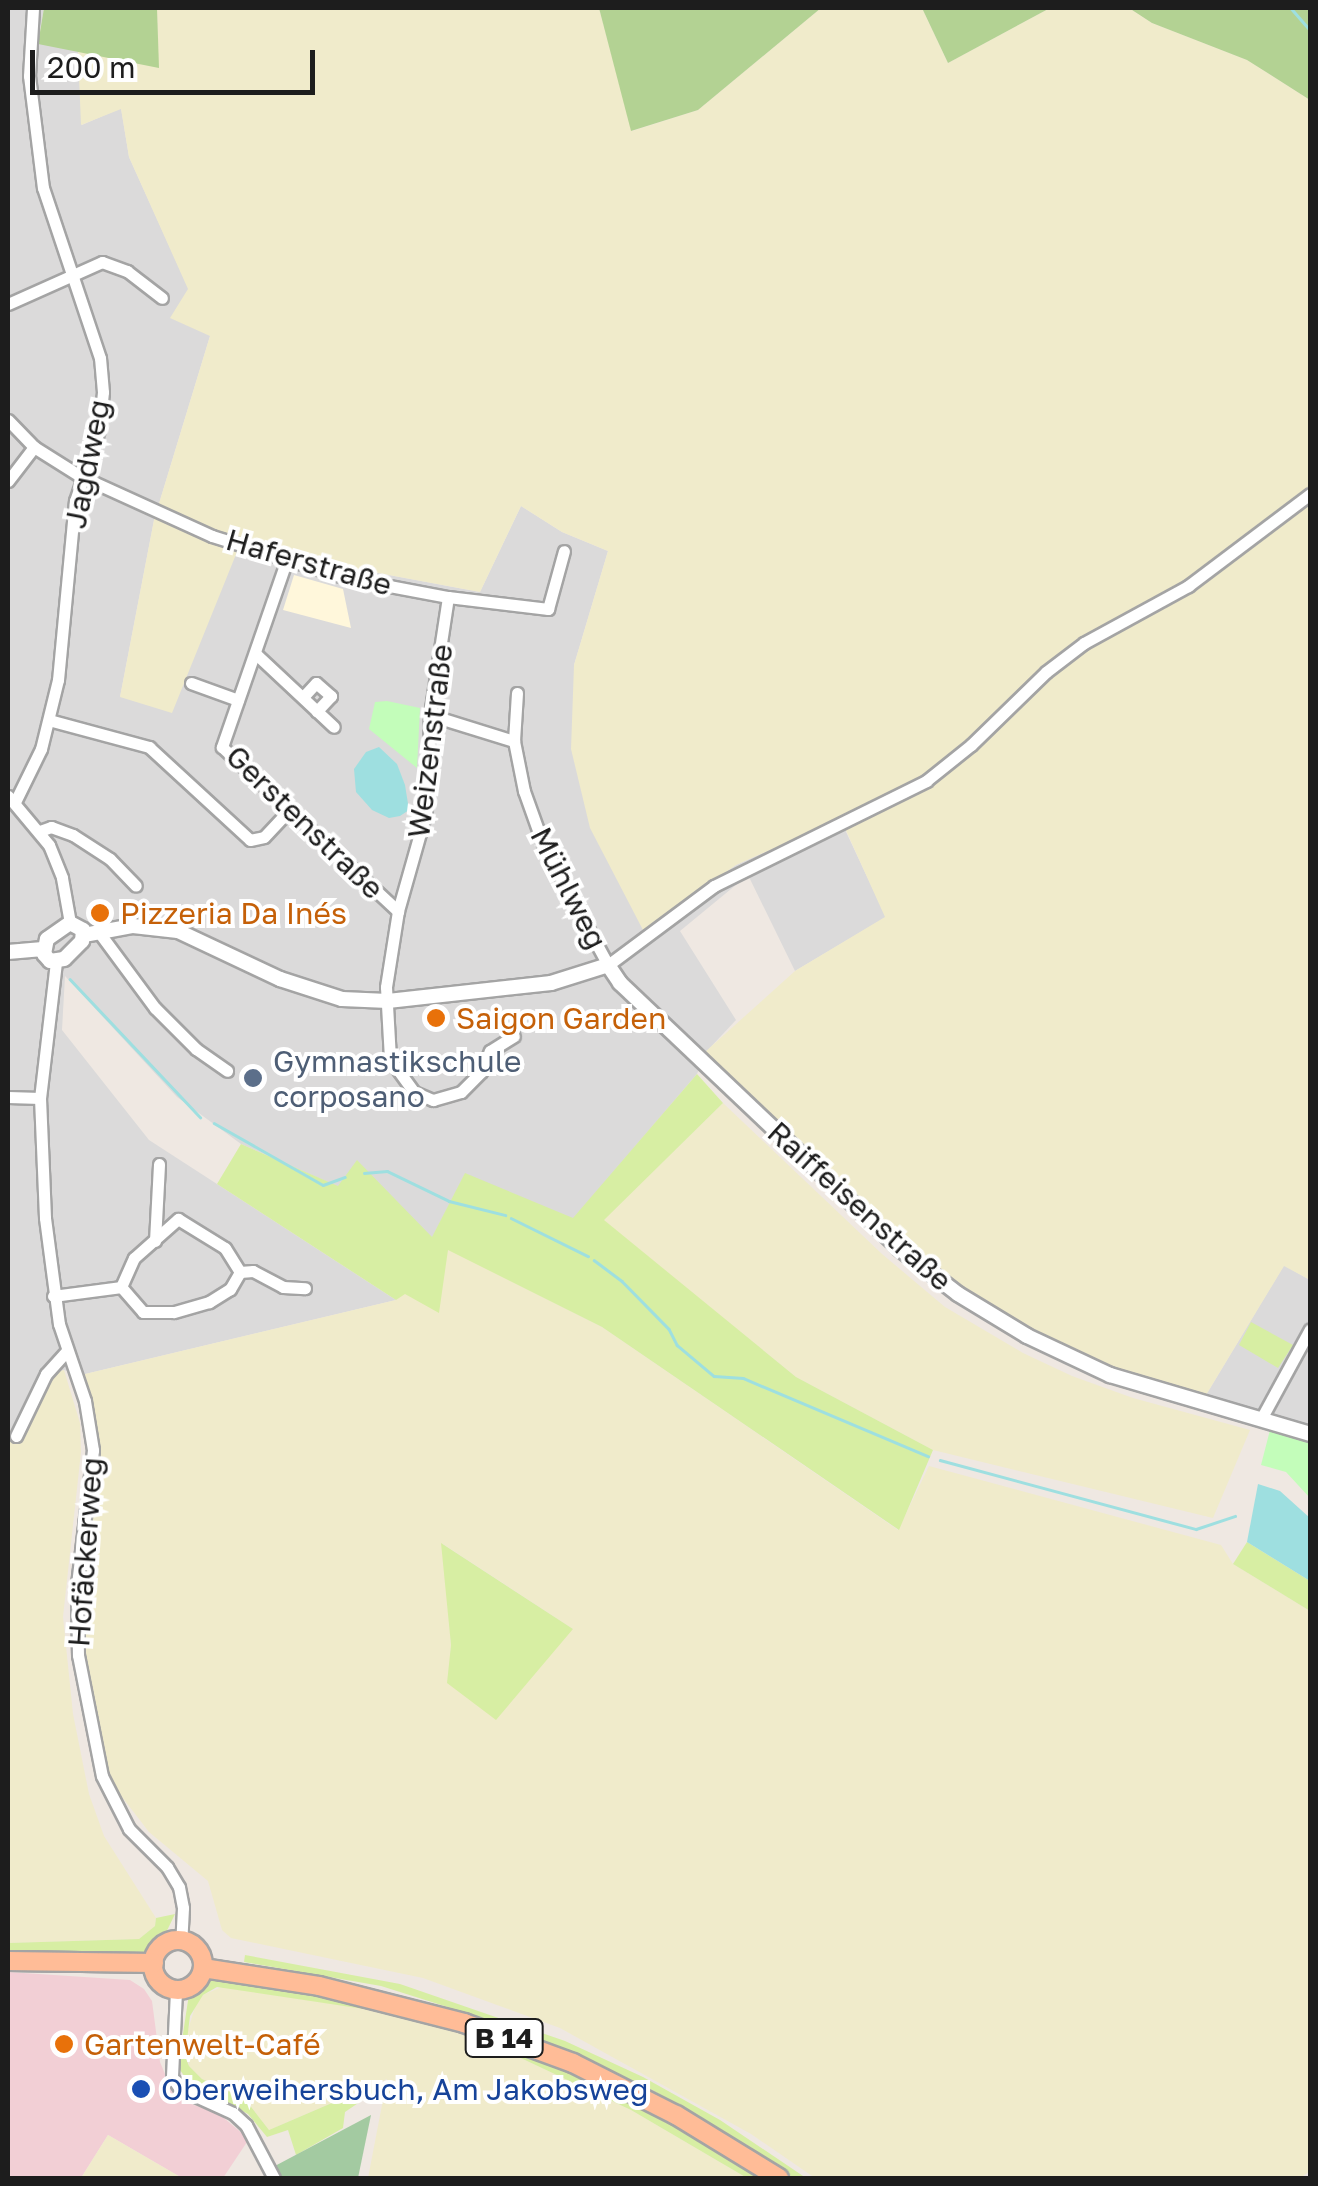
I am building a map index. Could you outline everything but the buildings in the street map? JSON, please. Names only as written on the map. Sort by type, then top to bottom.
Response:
[{"type":"main road","points":[[181,1940],[200,1953],[203,1968],[194,1985],[176,1990],[162,1984],[154,1963],[163,1946],[181,1940]]},
{"type":"main road","points":[[8,1961],[154,1963]]},
{"type":"main road","name":"B 14","points":[[203,1968],[319,1986],[464,2023],[573,2064],[676,2116],[778,2178]]},
{"type":"street","name":"Jagdweg","points":[[11,799],[41,749],[49,720],[58,680],[80,476],[98,430],[103,392],[100,358],[43,188],[32,113],[33,8]]},
{"type":"street","points":[[8,304],[71,272],[102,262],[128,271],[162,298]]},
{"type":"street","name":"Haferstraße","points":[[8,420],[34,448],[80,476],[212,536],[286,562],[448,598],[548,608],[564,550]]},
{"type":"street","points":[[8,481],[34,448]]},
{"type":"street","points":[[70,922],[47,939],[46,958],[56,962],[72,953],[91,933],[143,926],[178,931],[280,979],[342,1000],[388,1002],[551,983],[608,964],[714,886],[926,782],[971,746],[1046,672],[1084,643],[1188,586],[1310,494]]},
{"type":"street","name":"Gerstenstraße","points":[[286,562],[258,656],[222,747],[398,911]]},
{"type":"street","name":"Weizenstraße","points":[[448,598],[430,714],[426,812],[398,911],[388,1002],[390,1059],[414,1092],[432,1100],[460,1092],[481,1072],[490,1051],[514,1036]]},
{"type":"street","points":[[258,656],[334,727]]},
{"type":"street","points":[[191,683],[238,700]]},
{"type":"street","points":[[302,697],[316,683],[330,696],[317,711]]},
{"type":"street","name":"Mühlweg","points":[[517,693],[514,740],[524,791],[544,847],[608,964]]},
{"type":"street","points":[[430,714],[514,740]]},
{"type":"street","points":[[49,720],[149,747],[250,840],[264,838],[288,811]]},
{"type":"street","points":[[11,799],[40,830],[62,878],[70,922]]},
{"type":"street","points":[[40,830],[50,827],[73,834],[110,859],[136,886]]},
{"type":"street","points":[[70,922],[91,933],[155,1008],[196,1049],[227,1070]]},
{"type":"street","points":[[8,952],[44,949]]},
{"type":"street","name":"Hofäckerweg","points":[[56,962],[40,1098],[53,1296],[85,1401],[93,1450],[76,1621],[84,1700],[113,1804],[128,1829],[167,1867],[179,1887],[183,1908],[181,1940]]},
{"type":"street","name":"Raiffeisenstraße","points":[[608,964],[620,983],[900,1249],[958,1294],[1027,1336],[1110,1375],[1310,1434]]},
{"type":"street","points":[[8,1097],[40,1098]]},
{"type":"street","points":[[155,1240],[158,1164]]},
{"type":"street","points":[[121,1287],[134,1258],[178,1219],[225,1248],[240,1272]]},
{"type":"street","points":[[121,1287],[142,1312],[173,1312],[208,1302],[230,1288],[240,1272]]},
{"type":"street","points":[[240,1272],[253,1272],[283,1286],[305,1288]]},
{"type":"street","points":[[53,1296],[121,1287]]},
{"type":"street","points":[[1261,1419],[1310,1329]]},
{"type":"street","points":[[16,1436],[46,1374],[67,1352]]},
{"type":"street","points":[[176,1990],[172,2077],[180,2089],[233,2113],[246,2125],[274,2178]]},
{"type":"shaded area","points":[[8,8],[44,8],[38,43],[78,51],[82,125],[121,108],[129,157],[210,336],[154,520],[120,697],[241,541],[330,564],[480,592],[521,506],[562,532],[608,551],[574,665],[643,929],[736,865],[840,819],[886,917],[795,971],[748,875],[680,931],[736,1020],[706,1052],[697,1074],[573,1219],[465,1174],[432,1238],[357,1161],[339,1187],[241,1144],[177,1097],[65,976],[62,1030],[149,1140],[396,1300],[81,1375],[64,1370],[55,1373],[21,1438],[8,1429]]},
{"type":"shaded area","points":[[157,8],[599,8],[632,131],[698,110],[821,8],[922,8],[948,63],[1050,8],[1129,8],[1152,23],[1247,60],[1310,100],[1310,487],[1196,576],[1071,645],[963,747],[930,772],[840,819],[736,865],[643,930],[590,828],[571,749],[574,665],[608,551],[562,532],[521,506],[480,592],[330,564],[241,542],[172,713],[120,697],[154,520],[210,336],[170,318],[188,289],[129,157],[121,109],[81,125],[78,51],[158,67]]},
{"type":"shaded area","points":[[1310,500],[1310,1280],[1284,1266],[1206,1395],[1138,1378],[1070,1350],[963,1291],[902,1242],[705,1052],[795,971],[885,917],[844,826],[930,783],[966,757],[1057,667]]},
{"type":"shaded area","points":[[294,575],[343,589],[351,628],[283,610]]},
{"type":"shaded area","points":[[723,1103],[882,1254],[945,1307],[1023,1353],[1072,1376],[1133,1398],[1250,1430],[1213,1518],[933,1450],[796,1377],[603,1220]]},
{"type":"shaded area","points":[[448,1249],[602,1327],[898,1530],[929,1466],[1221,1545],[1233,1564],[1310,1611],[1310,2171],[1300,2178],[815,2178],[751,2134],[560,2028],[423,1978],[231,1938],[222,1930],[208,1881],[149,1832],[122,1797],[116,1796],[104,1762],[89,1697],[81,1632],[97,1469],[81,1375],[396,1300]],"holes":[[[443,1544],[573,1629],[448,1683],[451,1645]]]},
{"type":"shaded area","points":[[1284,1265],[1310,1280],[1310,1426],[1206,1395]]},
{"type":"shaded area","points":[[64,1370],[80,1423],[81,1452],[63,1617],[73,1714],[89,1794],[104,1836],[156,1918],[155,1926],[139,1939],[8,1943],[8,1429],[22,1437],[54,1373]]},
{"type":"shaded area","points":[[8,1972],[130,1980],[144,1989],[152,2001],[160,2062],[170,2086],[188,2103],[218,2113],[249,2139],[223,2178],[182,2178],[108,2135],[81,2178],[8,2178]]},
{"type":"shaded area","points":[[224,1986],[404,2015],[487,2042],[631,2110],[747,2178],[368,2178],[387,2079],[269,2130],[245,2099],[202,2079],[189,2066],[187,2033],[196,2004],[203,1995]]},
{"type":"shaded area","points":[[108,2135],[182,2178],[81,2178]]},
{"type":"green space","points":[[44,8],[157,8],[159,68],[38,44]]},
{"type":"green space","points":[[599,8],[821,8],[698,110],[631,131]]},
{"type":"green space","points":[[922,8],[1050,8],[948,63]]},
{"type":"green space","points":[[1129,8],[1310,8],[1310,100],[1247,60],[1152,23]]},
{"type":"green space","points":[[375,702],[420,708],[417,768],[369,729]]},
{"type":"green space","points":[[697,1074],[723,1103],[604,1220],[796,1377],[933,1450],[899,1530],[602,1327],[448,1250],[439,1313],[405,1294],[396,1300],[217,1184],[241,1144],[338,1186],[357,1160],[432,1237],[465,1173],[573,1218]]},
{"type":"green space","points":[[1251,1322],[1293,1345],[1278,1368],[1239,1345]]},
{"type":"green space","points":[[1270,1430],[1310,1443],[1310,1498],[1286,1472],[1261,1465]]},
{"type":"green space","points":[[1247,1542],[1310,1581],[1310,1611],[1233,1564]]},
{"type":"green space","points":[[441,1543],[573,1629],[496,1720],[447,1683],[451,1645]]},
{"type":"green space","points":[[175,1914],[162,1941],[144,1954],[8,1950],[8,1943],[139,1939],[155,1926],[156,1918]]},
{"type":"green space","points":[[245,1955],[400,1984],[565,2041],[643,2077],[720,2120],[806,2178],[794,2178],[654,2091],[585,2058],[476,2016],[381,1986],[244,1962]]},
{"type":"green space","points":[[214,1976],[306,1987],[472,2027],[598,2082],[745,2163],[764,2178],[747,2178],[631,2110],[487,2042],[404,2015],[217,1987],[203,1995],[190,2016],[185,2056],[202,2079],[245,2099],[269,2130],[376,2084],[373,2093],[345,2112],[343,2128],[296,2155],[288,2130],[267,2137],[248,2114],[189,2083],[178,2067],[189,1994],[195,1985]]},
{"type":"green space","points":[[371,2115],[358,2178],[277,2178],[273,2167]]},
{"type":"water","points":[[379,747],[397,764],[405,785],[409,810],[400,816],[389,818],[372,810],[356,792],[354,769],[366,752]]},
{"type":"water","points":[[1258,1484],[1280,1491],[1310,1518],[1310,1581],[1247,1542]]},
{"type":"waterway","points":[[1291,8],[1310,30]]},
{"type":"waterway","points":[[70,979],[200,1117]]},
{"type":"waterway","points":[[214,1123],[323,1185],[345,1177]]},
{"type":"waterway","points":[[364,1173],[387,1171],[449,1201],[505,1215]]},
{"type":"waterway","points":[[511,1218],[588,1256]]},
{"type":"waterway","points":[[594,1260],[622,1281],[669,1329],[677,1345],[714,1376],[743,1378],[928,1456]]},
{"type":"waterway","points":[[940,1460],[1196,1529],[1235,1516]]},
{"type":"place","name":"Pizzeria Da Inés","points":[[100,913]]},
{"type":"place","name":"Saigon Garden","points":[[436,1018]]},
{"type":"place","name":"Gymnastikschule corposano","points":[[253,1078]]},
{"type":"place","name":"Gartenwelt-Café","points":[[64,2044]]},
{"type":"place","name":"Oberweihersbuch, Am Jakobsweg","points":[[141,2089]]}]
